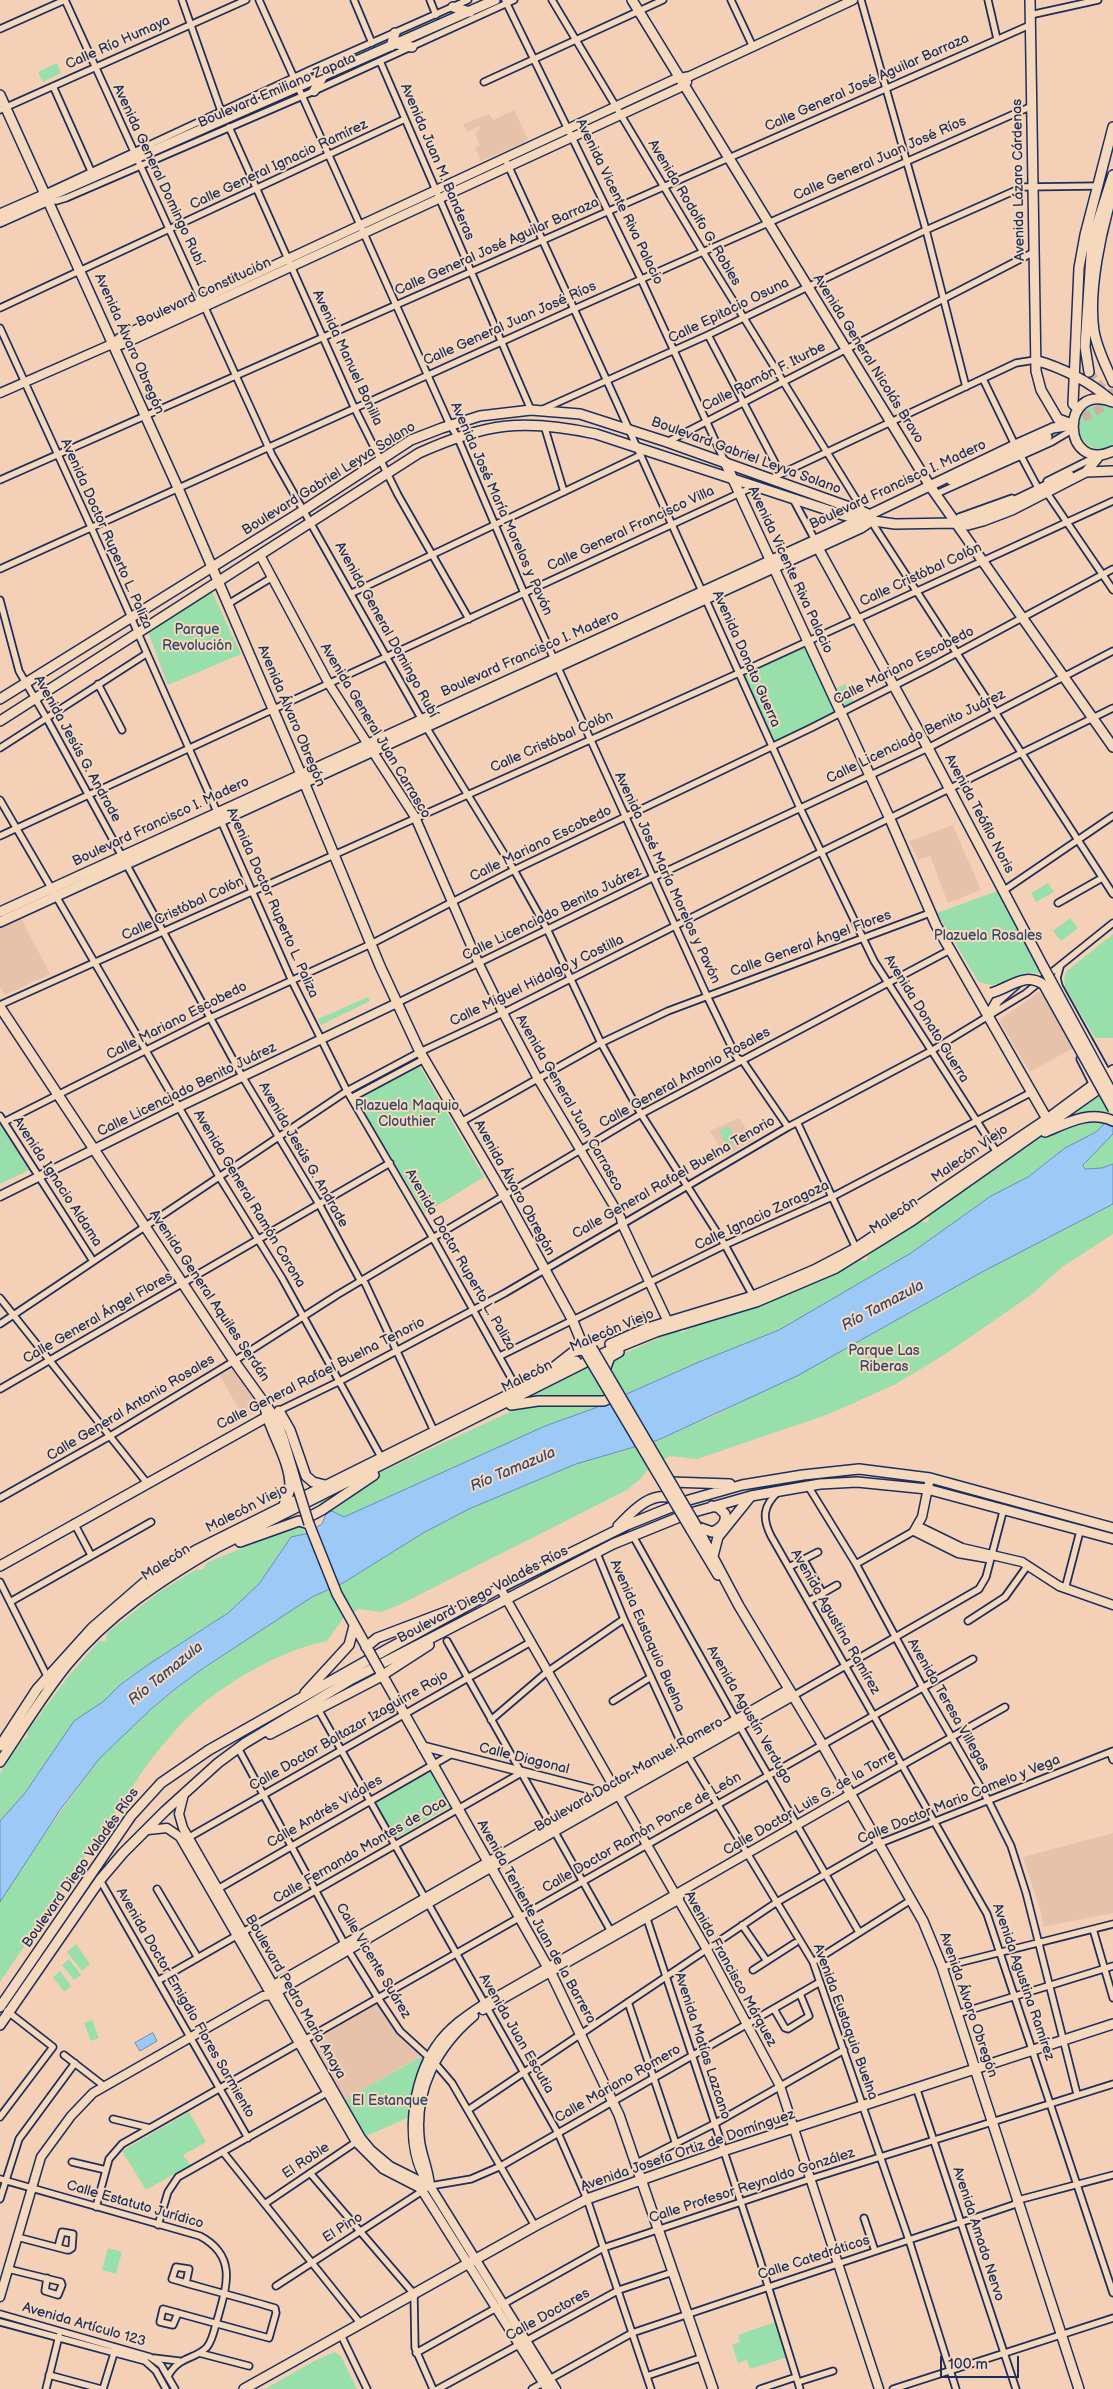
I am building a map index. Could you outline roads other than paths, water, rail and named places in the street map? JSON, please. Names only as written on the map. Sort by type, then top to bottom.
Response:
[{"type":"main road","name":"Boulevard Emiliano Zapata","points":[[0,214],[57,193],[95,171],[137,158],[192,132],[495,0]]},
{"type":"main road","name":"Avenida General Nicolás Bravo","points":[[632,0],[685,79],[729,158],[844,350],[930,486],[1113,747]]},
{"type":"main road","name":"Avenida Lázaro Cárdenas","points":[[1030,0],[1035,360],[1041,390],[1058,419],[1072,426]]},
{"type":"main road","points":[[453,7],[470,12]]},
{"type":"main road","points":[[395,33],[394,45],[412,47]]},
{"type":"main road","points":[[314,90],[324,75]]},
{"type":"main road","name":"Avenida Álvaro Obregón","points":[[0,96],[3,108],[47,197],[178,488],[371,944],[422,1055],[504,1195],[580,1334],[585,1337],[588,1351],[612,1397],[672,1498],[713,1556],[740,1606]]},
{"type":"main road","points":[[1078,409],[1073,404],[1079,268],[1097,186],[1113,127]]},
{"type":"main road","points":[[181,130],[192,132]]},
{"type":"main road","points":[[1089,372],[1085,347],[1092,248],[1096,225],[1113,175]]},
{"type":"main road","points":[[1113,192],[1102,230],[1093,304],[1097,341],[1113,382]]},
{"type":"main road","name":"Boulevard Emiliano Zapata","points":[[0,222],[47,197]]},
{"type":"main road","points":[[1035,360],[1074,376],[1096,388],[1112,402]]},
{"type":"main road","points":[[1112,402],[1093,399],[1078,409],[1072,426],[1078,444],[1083,450],[1102,455],[1113,465]]},
{"type":"main road","name":"Boulevard Gabriel Leyva Solano","points":[[0,699],[304,510],[411,440],[450,425],[494,413],[541,410],[580,414],[630,429],[772,478],[866,517]]},
{"type":"main road","name":"Boulevard Gabriel Leyva Solano","points":[[0,721],[418,453],[457,436],[496,427],[562,426],[596,434],[639,452],[733,479],[793,499],[866,517],[920,524],[955,523],[968,525],[983,521],[1047,493],[1086,472],[1102,455]]},
{"type":"main road","name":"Boulevard Francisco I. Madero","points":[[0,912],[54,892],[220,816],[372,752],[424,723],[816,544],[866,517],[1015,445],[1053,428],[1072,426]]},
{"type":"main road","points":[[930,486],[939,486],[1047,437]]},
{"type":"main road","points":[[1102,455],[1113,451]]},
{"type":"main road","name":"Avenida Vicente Riva Palacio","points":[[725,462],[890,819],[930,913],[1047,1119]]},
{"type":"main road","points":[[1086,472],[1113,471]]},
{"type":"main road","points":[[955,523],[988,514],[1069,475]]},
{"type":"main road","name":"Avenida Teófilo Noris","points":[[816,544],[928,748],[1113,1095]]},
{"type":"main road","name":"Boulevard Francisco I. Madero","points":[[220,816],[300,773],[366,743],[424,723]]},
{"type":"main road","name":"Boulevard Francisco I. Madero","points":[[0,922],[54,892]]},
{"type":"main road","points":[[964,974],[976,988],[991,992],[1028,979],[1037,981],[1044,986],[1113,1109]]},
{"type":"main road","points":[[988,1017],[997,1001],[1019,981]]},
{"type":"main road","name":"Avenida General Aquiles Serdán","points":[[0,1006],[234,1362],[272,1414]]},
{"type":"main road","name":"Malecón Viejo","points":[[0,1746],[47,1676],[104,1616],[145,1582],[196,1550],[434,1431],[520,1392],[540,1378],[632,1334],[668,1322],[754,1299],[814,1270],[856,1248],[999,1155],[1093,1085],[1111,1075]]},
{"type":"main road","name":"Malecón","points":[[1,1760],[44,1694],[83,1647],[127,1607],[164,1580],[218,1547],[499,1407],[520,1392],[645,1336],[812,1279],[871,1248],[999,1155],[1030,1138],[1111,1075]]},
{"type":"main road","points":[[1030,1138],[1091,1116],[1102,1116],[1113,1121]]},
{"type":"main road","points":[[605,1370],[610,1357],[645,1336]]},
{"type":"main road","points":[[540,1378],[573,1352],[588,1351]]},
{"type":"main road","name":"Avenida Álvaro Obregón","points":[[588,1351],[605,1370],[671,1482],[694,1529],[822,1744],[929,1933],[993,2122],[1079,2389]]},
{"type":"main road","points":[[499,1407],[538,1401],[604,1401],[612,1397]]},
{"type":"main road","points":[[272,1414],[277,1422],[308,1521],[337,1594],[381,1673]]},
{"type":"main road","points":[[272,1414],[290,1430],[308,1479],[326,1485]]},
{"type":"main road","points":[[272,1414],[274,1435],[289,1482],[284,1505]]},
{"type":"main road","name":"Calle General Rafael Buelna Tenorio","points":[[0,1566],[147,1482],[272,1414]]},
{"type":"main road","points":[[218,1547],[299,1521],[308,1521],[394,1460]]},
{"type":"main road","name":"Boulevard Diego Valadés Ríos","points":[[0,2007],[141,1803],[161,1783],[209,1750],[465,1607],[612,1532],[689,1500],[742,1485],[803,1475],[854,1470],[880,1470],[930,1478],[1113,1528]]},
{"type":"main road","points":[[671,1482],[742,1485]]},
{"type":"main road","name":"Boulevard Diego Valadés Ríos","points":[[0,2025],[100,1880],[123,1853],[184,1792],[241,1745],[352,1679],[596,1551],[686,1514],[712,1506],[751,1496],[808,1486],[857,1482],[927,1489],[1004,1508],[1080,1532],[1113,1539]]},
{"type":"main road","points":[[612,1532],[635,1510],[653,1498],[661,1495],[672,1498]]},
{"type":"main road","points":[[713,1556],[718,1537],[751,1496]]},
{"type":"main road","points":[[694,1529],[712,1532],[722,1526],[726,1518],[725,1514],[719,1508],[712,1506]]},
{"type":"main road","points":[[368,1650],[377,1638],[459,1607],[465,1607]]},
{"type":"main road","points":[[241,1745],[256,1741],[318,1709],[475,1615]]},
{"type":"main road","points":[[300,1699],[349,1645],[353,1625]]},
{"type":"main road","name":"Avenida Teniente Juan de la Barrera","points":[[381,1673],[550,1970],[614,2102],[713,2389]]},
{"type":"main road","points":[[44,1694],[47,1676]]},
{"type":"main road","points":[[200,1778],[214,1759],[209,1750]]},
{"type":"main road","points":[[119,1834],[115,1849],[123,1853]]},
{"type":"main road","name":"Avenida Josefa Ortiz de Domínguez","points":[[244,2389],[535,2226],[588,2199],[723,2151],[1113,2024]]},
{"type":"street","points":[[0,29],[65,0]]},
{"type":"street","name":"Avenida General Domingo Rubí","points":[[65,0],[268,447],[424,723],[514,870],[547,929],[601,1043],[642,1114],[725,1246],[754,1299]]},
{"type":"street","points":[[182,0],[221,111]]},
{"type":"street","name":"Calle Río Humaya","points":[[3,108],[246,0]]},
{"type":"street","name":"Avenida José María Morelos y Pavón","points":[[259,0],[450,425],[457,436],[555,663],[707,996],[738,1058],[742,1060],[788,1127]]},
{"type":"street","points":[[354,0],[372,43]]},
{"type":"street","points":[[430,0],[436,15]]},
{"type":"street","name":"Boulevard Emiliano Zapata","points":[[47,197],[60,200],[137,158],[181,130],[294,77],[468,0]]},
{"type":"street","name":"Boulevard Emiliano Zapata","points":[[137,158],[230,127],[514,0]]},
{"type":"street","name":"Avenida Rodolfo G. Robles","points":[[552,0],[663,187],[866,517],[917,591],[1113,894]]},
{"type":"street","points":[[484,82],[663,0]]},
{"type":"street","points":[[731,0],[754,47]]},
{"type":"street","name":"Boulevard Constitución","points":[[0,393],[112,344],[128,342],[203,303],[289,263],[361,225],[616,107],[685,79],[853,0]]},
{"type":"street","points":[[861,0],[926,230],[966,387]]},
{"type":"street","points":[[988,0],[997,39]]},
{"type":"street","name":"Calle General José Aguilar Barraza","points":[[0,480],[997,39],[1030,20],[1098,0]]},
{"type":"street","name":"Avenida Vicente Riva Palacio","points":[[506,2],[642,279],[725,462]]},
{"type":"street","name":"Avenida Juan M. Banderas","points":[[380,61],[438,199],[531,410]]},
{"type":"street","name":"Boulevard Constitución","points":[[289,263],[364,233],[572,137],[621,114],[685,79]]},
{"type":"street","points":[[53,86],[95,171]]},
{"type":"street","name":"Calle General Juan José Ríos","points":[[0,569],[574,308],[1032,106]]},
{"type":"street","name":"Calle General Ignacio Ramírez","points":[[0,308],[405,119]]},
{"type":"street","name":"Avenida Manuel Bonilla","points":[[230,127],[354,407],[388,474],[469,619]]},
{"type":"street","name":"Avenida Donato Guerra","points":[[504,158],[630,429],[800,808],[863,938],[887,984],[999,1155]]},
{"type":"street","name":"Boulevard Emiliano Zapata","points":[[47,197],[95,171]]},
{"type":"street","name":"Calle Epitacio Osuna","points":[[541,410],[674,351],[926,230],[1023,188],[1034,186],[1097,186]]},
{"type":"street","name":"Calle Ramón F. Iturbe","points":[[667,442],[1034,252]]},
{"type":"street","name":"Avenida Doctor Ruperto L. Paliza","points":[[0,328],[92,527],[136,633],[320,1040],[347,1091],[520,1392]]},
{"type":"street","points":[[708,335],[782,474]]},
{"type":"street","points":[[772,478],[1016,363],[1035,360]]},
{"type":"street","points":[[983,379],[1015,445]]},
{"type":"street","points":[[544,425],[564,492]]},
{"type":"street","name":"Boulevard Francisco I. Madero","points":[[936,494],[1021,456],[1072,426]]},
{"type":"street","points":[[352,593],[564,492],[639,452]]},
{"type":"street","name":"Boulevard Gabriel Leyva Solano","points":[[955,523],[959,517],[988,508],[1102,455]]},
{"type":"street","points":[[1021,456],[1037,486]]},
{"type":"street","name":"Calle General Francisco Villa","points":[[0,836],[755,486]]},
{"type":"street","points":[[1047,493],[1113,590]]},
{"type":"street","points":[[793,499],[816,544]]},
{"type":"street","name":"Calle Cristóbal Colón","points":[[0,1006],[468,793],[739,673],[1113,500]]},
{"type":"street","name":"Avenida General Juan Carrasco","points":[[260,554],[271,578],[329,684],[415,817],[479,964],[503,1013],[538,1079],[621,1218],[622,1224],[668,1322]]},
{"type":"street","name":"Calle Mariano Escobedo","points":[[4,1122],[210,1018],[291,979],[371,944],[514,870],[840,714],[1023,619],[1113,569]]},
{"type":"street","points":[[228,604],[271,578]]},
{"type":"street","name":"Avenida Jesús G. Andrade","points":[[0,600],[14,656],[34,699],[47,718],[242,1076],[319,1204],[359,1278],[362,1280],[434,1431]]},
{"type":"street","name":"Calle Licenciado Benito Juárez","points":[[0,1196],[242,1076],[479,964],[654,877],[928,748],[1113,651]]},
{"type":"street","points":[[0,748],[146,654]]},
{"type":"street","points":[[98,684],[122,730]]},
{"type":"street","name":"Calle Miguel Hidalgo y Costilla","points":[[0,1324],[347,1091],[422,1055],[821,852],[1113,708]]},
{"type":"street","name":"Avenida General Ramón Corona","points":[[0,800],[220,1178],[259,1239],[304,1316],[381,1457]]},
{"type":"street","points":[[1003,891],[1113,816]]},
{"type":"street","points":[[1058,903],[1102,878]]},
{"type":"street","name":"Calle General Ángel Flores","points":[[460,1122],[601,1043],[668,1012],[930,913]]},
{"type":"street","name":"Calle General Rafael Buelna Tenorio","points":[[272,1414],[340,1381],[473,1311],[788,1127],[931,1051],[1033,988],[1113,923]]},
{"type":"street","name":"Calle General Antonio Rosales","points":[[0,1498],[110,1436],[234,1362],[362,1280],[642,1114],[950,950]]},
{"type":"street","points":[[1060,967],[1057,978],[1059,986],[1111,1075]]},
{"type":"street","points":[[1033,988],[1042,991],[1047,997],[1093,1085]]},
{"type":"street","name":"Calle Miguel Hidalgo y Costilla","points":[[351,1098],[422,1055]]},
{"type":"street","name":"Calle Ignacio Zaragoza","points":[[500,1356],[572,1319],[832,1197],[1032,1092]]},
{"type":"street","name":"Avenida Ignacio Aldama","points":[[0,1116],[93,1262]]},
{"type":"street","points":[[798,1122],[856,1248]]},
{"type":"street","name":"Calle General Ángel Flores","points":[[0,1389],[390,1163]]},
{"type":"street","points":[[0,1298],[147,1482]]},
{"type":"street","points":[[856,1564],[916,1529],[922,1516],[930,1478]]},
{"type":"street","name":"Avenida Teresa Villegas","points":[[808,1486],[856,1564],[894,1636],[988,1800],[1015,1857],[1077,2094]]},
{"type":"street","name":"Avenida Agustina Ramírez","points":[[779,1491],[767,1505],[765,1521],[873,1715],[982,1902],[1051,2103],[1113,2293]]},
{"type":"street","name":"Boulevard Doctor Manuel Romero","points":[[0,2298],[41,2157],[86,2099],[104,2086],[490,1864],[978,1589],[984,1582],[993,1556],[1004,1508]]},
{"type":"street","points":[[1065,1589],[1082,1520]]},
{"type":"street","points":[[10,1602],[151,1522]]},
{"type":"street","points":[[74,1523],[91,1555]]},
{"type":"street","points":[[916,1529],[959,1546],[1028,1565],[1065,1589],[1113,1605]]},
{"type":"street","name":"Avenida Agustín Verdugo","points":[[633,1536],[859,1932]]},
{"type":"street","name":"Avenida Eustaquio Buelna","points":[[596,1551],[624,1619],[686,1752],[813,1962],[909,2240],[956,2389]]},
{"type":"street","points":[[789,1567],[818,1552]]},
{"type":"street","points":[[804,1560],[822,1594]]},
{"type":"street","points":[[968,1621],[1005,1597],[1028,1565]]},
{"type":"street","points":[[0,1582],[47,1676]]},
{"type":"street","points":[[809,1601],[837,1585]]},
{"type":"street","name":"Avenida Francisco Márquez","points":[[500,1588],[529,1643],[678,1896],[780,2086],[878,2389]]},
{"type":"street","points":[[491,1720],[547,1672],[624,1619]]},
{"type":"street","points":[[447,1641],[612,1934]]},
{"type":"street","name":"Calle Doctor Baltazar Izaguirre Rojo","points":[[185,1840],[529,1643]]},
{"type":"street","name":"Calle Doctor Ramón Ponce de León","points":[[96,2207],[112,2153],[118,2147],[922,1686],[973,1659]]},
{"type":"street","points":[[613,1701],[651,1677]]},
{"type":"street","name":"Calle Doctor Luis G. de la Torre","points":[[430,2186],[422,2151],[419,2117],[422,2096],[432,2059],[466,2022],[486,2006],[646,1915],[901,1764],[1004,1707]]},
{"type":"street","name":"Avenida Juan Escutia","points":[[318,1709],[558,2133],[588,2199],[651,2389]]},
{"type":"street","name":"Calle Vicente Suárez","points":[[241,1745],[263,1796],[347,1947],[378,1998],[400,2031],[432,2059],[452,2083],[535,2226]]},
{"type":"street","name":"Calle Diagonal","points":[[422,1746],[608,1794]]},
{"type":"street","points":[[1112,1751],[1113,1760]]},
{"type":"street","name":"Calle Doctor Mario Camelo y Vega","points":[[468,2110],[706,1948],[777,1902],[878,1844],[1112,1751]]},
{"type":"street","name":"Calle Andrés Vidales","points":[[215,1890],[450,1754]]},
{"type":"street","name":"Calle Fernando Montes de Oca","points":[[159,1980],[521,1772]]},
{"type":"street","name":"Boulevard Pedro María Anaya","points":[[184,1792],[179,1818],[185,1840],[358,2140],[383,2169],[418,2187],[423,2192],[472,2261]]},
{"type":"street","name":"Boulevard Doctor Manuel Romero","points":[[553,1828],[608,1794],[618,1792]]},
{"type":"street","name":"Boulevard Pedro María Anaya","points":[[148,1830],[167,1828],[185,1840]]},
{"type":"street","name":"Avenida Doctor Emigdio Flores Sarmiento","points":[[100,1880],[248,2138]]},
{"type":"street","points":[[157,1889],[198,1958]]},
{"type":"street","points":[[813,1962],[911,1900]]},
{"type":"street","name":"Avenida Matías Lazcano","points":[[646,1915],[800,2389]]},
{"type":"street","points":[[942,1967],[1113,1924]]},
{"type":"street","points":[[742,1925],[767,1961]]},
{"type":"street","points":[[1093,1929],[1113,1998]]},
{"type":"street","points":[[753,1970],[795,1943]]},
{"type":"street","points":[[957,2014],[1113,1966]]},
{"type":"street","name":"Calle Mariano Romero","points":[[430,2186],[471,2179],[501,2166],[820,1982]]},
{"type":"street","points":[[774,2009],[788,2030],[809,2016],[800,1994]]},
{"type":"street","points":[[628,2002],[676,2144]]},
{"type":"street","points":[[0,2007],[53,2046],[0,2116]]},
{"type":"street","points":[[635,2164],[714,2124],[844,2050]]},
{"type":"street","points":[[64,2056],[104,2086]]},
{"type":"street","points":[[0,2199],[2,2180],[18,2139],[75,2063]]},
{"type":"street","name":"Calle Profesor Reynaldo González","points":[[416,2353],[603,2248],[810,2179],[1113,2084]]},
{"type":"street","name":"Avenida Amado Nervo","points":[[916,2087],[1016,2389]]},
{"type":"street","points":[[158,2225],[168,2192],[178,2178],[330,2091]]},
{"type":"street","points":[[113,2119],[150,2128]]},
{"type":"street","name":"Boulevard Pedro María Anaya","points":[[358,2140],[390,2166],[430,2186],[472,2261],[546,2384],[556,2389]]},
{"type":"street","name":"El Roble","points":[[266,2203],[358,2140]]},
{"type":"street","points":[[223,2152],[266,2203],[361,2324]]},
{"type":"street","points":[[72,2162],[106,2170]]},
{"type":"street","points":[[310,2173],[414,2294],[414,2342],[416,2353],[433,2389]]},
{"type":"street","name":"Calle Catedráticos","points":[[532,2389],[546,2384],[632,2334],[838,2262],[1014,2205],[1018,2201],[1113,2175]]},
{"type":"street","name":"Calle Estatuto Jurídico","points":[[2,2180],[209,2240],[220,2254],[227,2270],[228,2282],[209,2344],[199,2353]]},
{"type":"street","points":[[423,2192],[430,2186]]},
{"type":"street","name":"El Pino","points":[[276,2286],[423,2192]]},
{"type":"street","points":[[864,2218],[875,2251]]},
{"type":"street","points":[[17,2237],[58,2247],[70,2249],[74,2236],[72,2233],[64,2232],[58,2247]]},
{"type":"street","points":[[178,2313],[269,2338],[276,2309],[172,2279],[175,2267],[188,2269],[190,2272],[186,2283]]},
{"type":"street","points":[[8,2269],[47,2278],[61,2282],[62,2285],[58,2295],[45,2291],[47,2278]]},
{"type":"street","name":"Calle Doctores","points":[[438,2389],[619,2290],[674,2272]]},
{"type":"street","name":"Avenida Artículo 123","points":[[0,2314],[153,2358],[161,2365],[175,2389]]},
{"type":"street","points":[[892,2389],[1113,2318]]},
{"type":"street","name":"Avenida Artículo 123","points":[[0,2322],[149,2363],[166,2389]]},
{"type":"street","points":[[46,2389],[60,2331]]},
{"type":"street","points":[[341,2335],[367,2389]]},
{"type":"street","points":[[49,2375],[102,2389],[116,2346]]},
{"type":"street","points":[[168,2376],[179,2362],[199,2353],[249,2366]]},
{"type":"street","points":[[647,2376],[702,2357]]},
{"type":"street","points":[[153,2358],[179,2362]]},
{"type":"street","points":[[760,2389],[833,2371]]},
{"type":"water","name":"Río Tamazula","points":[[1113,1115],[1113,1134],[1083,1165],[1085,1169],[1102,1168],[1113,1164],[1113,1204],[982,1272],[797,1376],[658,1440],[576,1464],[469,1509],[423,1533],[343,1583],[312,1597],[202,1669],[151,1709],[99,1759],[60,1810],[0,1902],[0,1821],[25,1793],[74,1721],[104,1701],[120,1685],[149,1664],[228,1613],[259,1584],[291,1537],[305,1534],[322,1524],[326,1514],[332,1511],[344,1517],[545,1426],[595,1408],[699,1362],[779,1330],[911,1253],[991,1196],[1028,1177],[1065,1148],[1096,1132]]},
{"type":"water","points":[[153,2033],[157,2041],[140,2051],[135,2043]]},
{"type":"tunnel","points":[[1089,372],[1101,387],[1113,394]]},
{"type":"tunnel","points":[[1047,437],[1113,402]]},
{"type":"tunnel","points":[[1069,475],[1095,461]]},
{"type":"park label","name":"Parque Revolución","points":[[197,638]]},
{"type":"park label","name":"Plazuela Rosales","points":[[988,936]]},
{"type":"park label","name":"Plazuela Maquio Clouthier","points":[[407,1114]]},
{"type":"park label","name":"Parque Las Riberas","points":[[884,1359]]},
{"type":"park label","name":"El Estanque","points":[[390,2101]]}]
